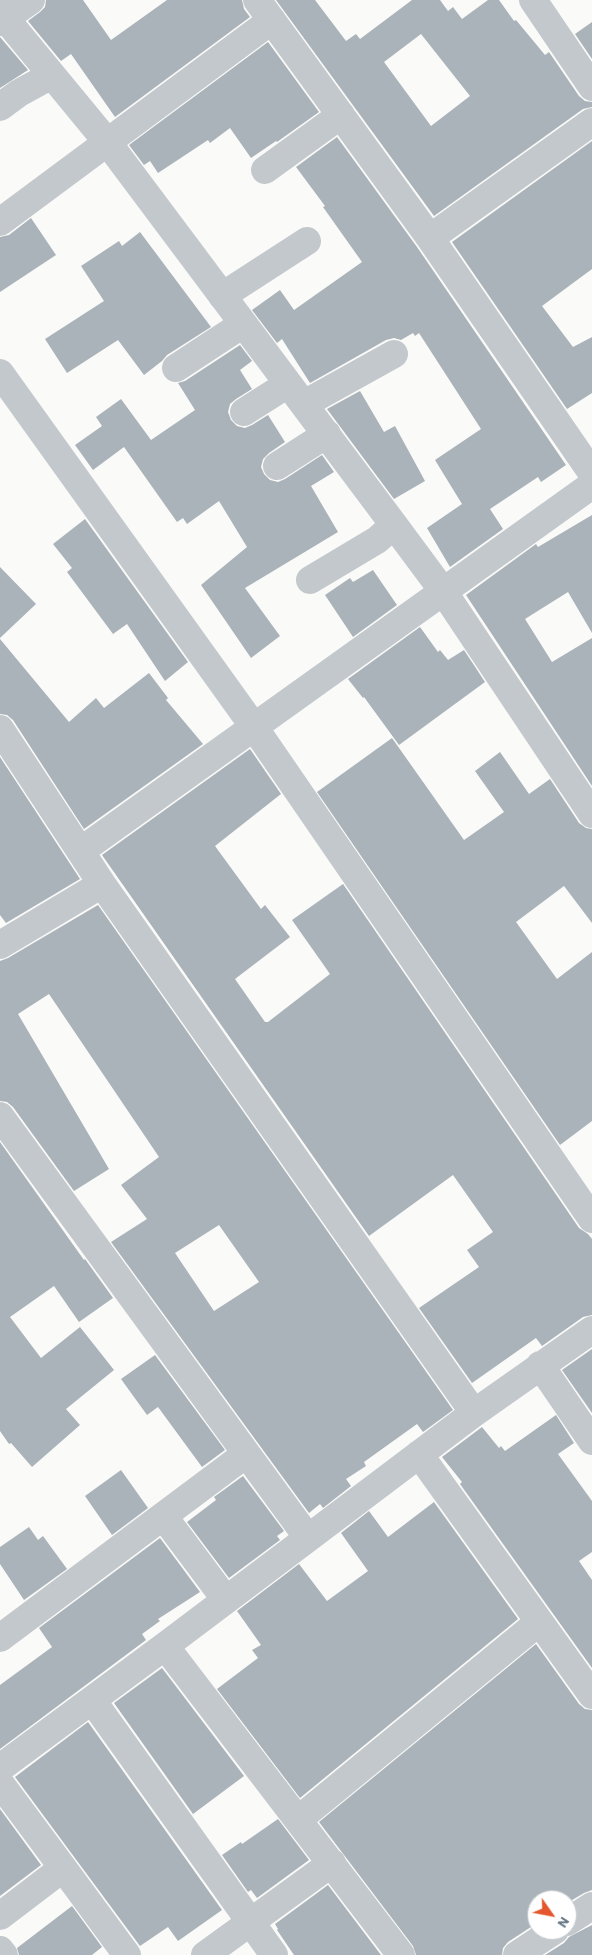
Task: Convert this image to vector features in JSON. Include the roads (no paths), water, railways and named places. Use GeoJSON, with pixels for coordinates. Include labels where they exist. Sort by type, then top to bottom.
{"type":"FeatureCollection","features":[{"type":"Feature","properties":{"kind":"street"},"geometry":{"type":"LineString","coordinates":[[533,0],[592,87]]}},
{"type":"Feature","properties":{"kind":"street"},"geometry":{"type":"LineString","coordinates":[[11,10],[52,75],[108,143],[327,434],[443,592],[592,814]]}},
{"type":"Feature","properties":{"kind":"street"},"geometry":{"type":"LineString","coordinates":[[0,222],[108,143],[265,10],[430,238],[592,473]]}},
{"type":"Feature","properties":{"kind":"street"},"geometry":{"type":"LineString","coordinates":[[0,107],[52,75]]}},
{"type":"Feature","properties":{"kind":"street"},"geometry":{"type":"LineString","coordinates":[[265,170],[341,115]]}},
{"type":"Feature","properties":{"kind":"street"},"geometry":{"type":"LineString","coordinates":[[430,238],[592,122]]}},
{"type":"Feature","properties":{"kind":"street"},"geometry":{"type":"LineString","coordinates":[[222,296],[307,241]]}},
{"type":"Feature","properties":{"kind":"street"},"geometry":{"type":"LineString","coordinates":[[176,368],[243,324]]}},
{"type":"Feature","properties":{"kind":"street"},"geometry":{"type":"LineString","coordinates":[[244,412],[296,394],[394,354]]}},
{"type":"Feature","properties":{"kind":"street"},"geometry":{"type":"LineString","coordinates":[[0,373],[254,727],[592,1218]]}},
{"type":"Feature","properties":{"kind":"street"},"geometry":{"type":"LineString","coordinates":[[277,466],[327,434]]}},
{"type":"Feature","properties":{"kind":"street"},"geometry":{"type":"LineString","coordinates":[[82,850],[592,485]]}},
{"type":"Feature","properties":{"kind":"street"},"geometry":{"type":"LineString","coordinates":[[310,580],[377,540],[394,525]]}},
{"type":"Feature","properties":{"kind":"street"},"geometry":{"type":"LineString","coordinates":[[0,729],[82,850],[102,884],[474,1413]]}},
{"type":"Feature","properties":{"kind":"street"},"geometry":{"type":"LineString","coordinates":[[0,945],[102,884]]}},
{"type":"Feature","properties":{"kind":"street"},"geometry":{"type":"LineString","coordinates":[[0,1116],[308,1538]]}},
{"type":"Feature","properties":{"kind":"street"},"geometry":{"type":"LineString","coordinates":[[0,1768],[474,1413],[592,1330]]}},
{"type":"Feature","properties":{"kind":"street"},"geometry":{"type":"LineString","coordinates":[[540,1365],[592,1440]]}},
{"type":"Feature","properties":{"kind":"street"},"geometry":{"type":"LineString","coordinates":[[0,1638],[246,1454]]}},
{"type":"Feature","properties":{"kind":"street"},"geometry":{"type":"LineString","coordinates":[[419,1454],[592,1695]]}},
{"type":"Feature","properties":{"kind":"street"},"geometry":{"type":"LineString","coordinates":[[164,1517],[226,1600]]}},
{"type":"Feature","properties":{"kind":"street"},"geometry":{"type":"LineString","coordinates":[[299,1819],[538,1622]]}},
{"type":"Feature","properties":{"kind":"street"},"geometry":{"type":"LineString","coordinates":[[165,1646],[332,1862],[401,1955]]}},
{"type":"Feature","properties":{"kind":"street"},"geometry":{"type":"LineString","coordinates":[[92,1700],[274,1955]]}},
{"type":"Feature","properties":{"kind":"street"},"geometry":{"type":"LineString","coordinates":[[0,1783],[127,1955]]}},
{"type":"Feature","properties":{"kind":"street"},"geometry":{"type":"LineString","coordinates":[[205,1955],[332,1862]]}},
{"type":"Feature","properties":{"kind":"street"},"geometry":{"type":"LineString","coordinates":[[0,1916],[63,1868]]}},
{"type":"Feature","properties":{"kind":"street"},"geometry":{"type":"LineString","coordinates":[[577,1916],[592,1906]]}},
{"type":"Feature","properties":{"kind":"street"},"geometry":{"type":"LineString","coordinates":[[517,1955],[540,1940]]}},
{"type":"Feature","properties":{"kind":"street"},"geometry":{"type":"LineString","coordinates":[[0,1950],[4,1955]]}}]}
